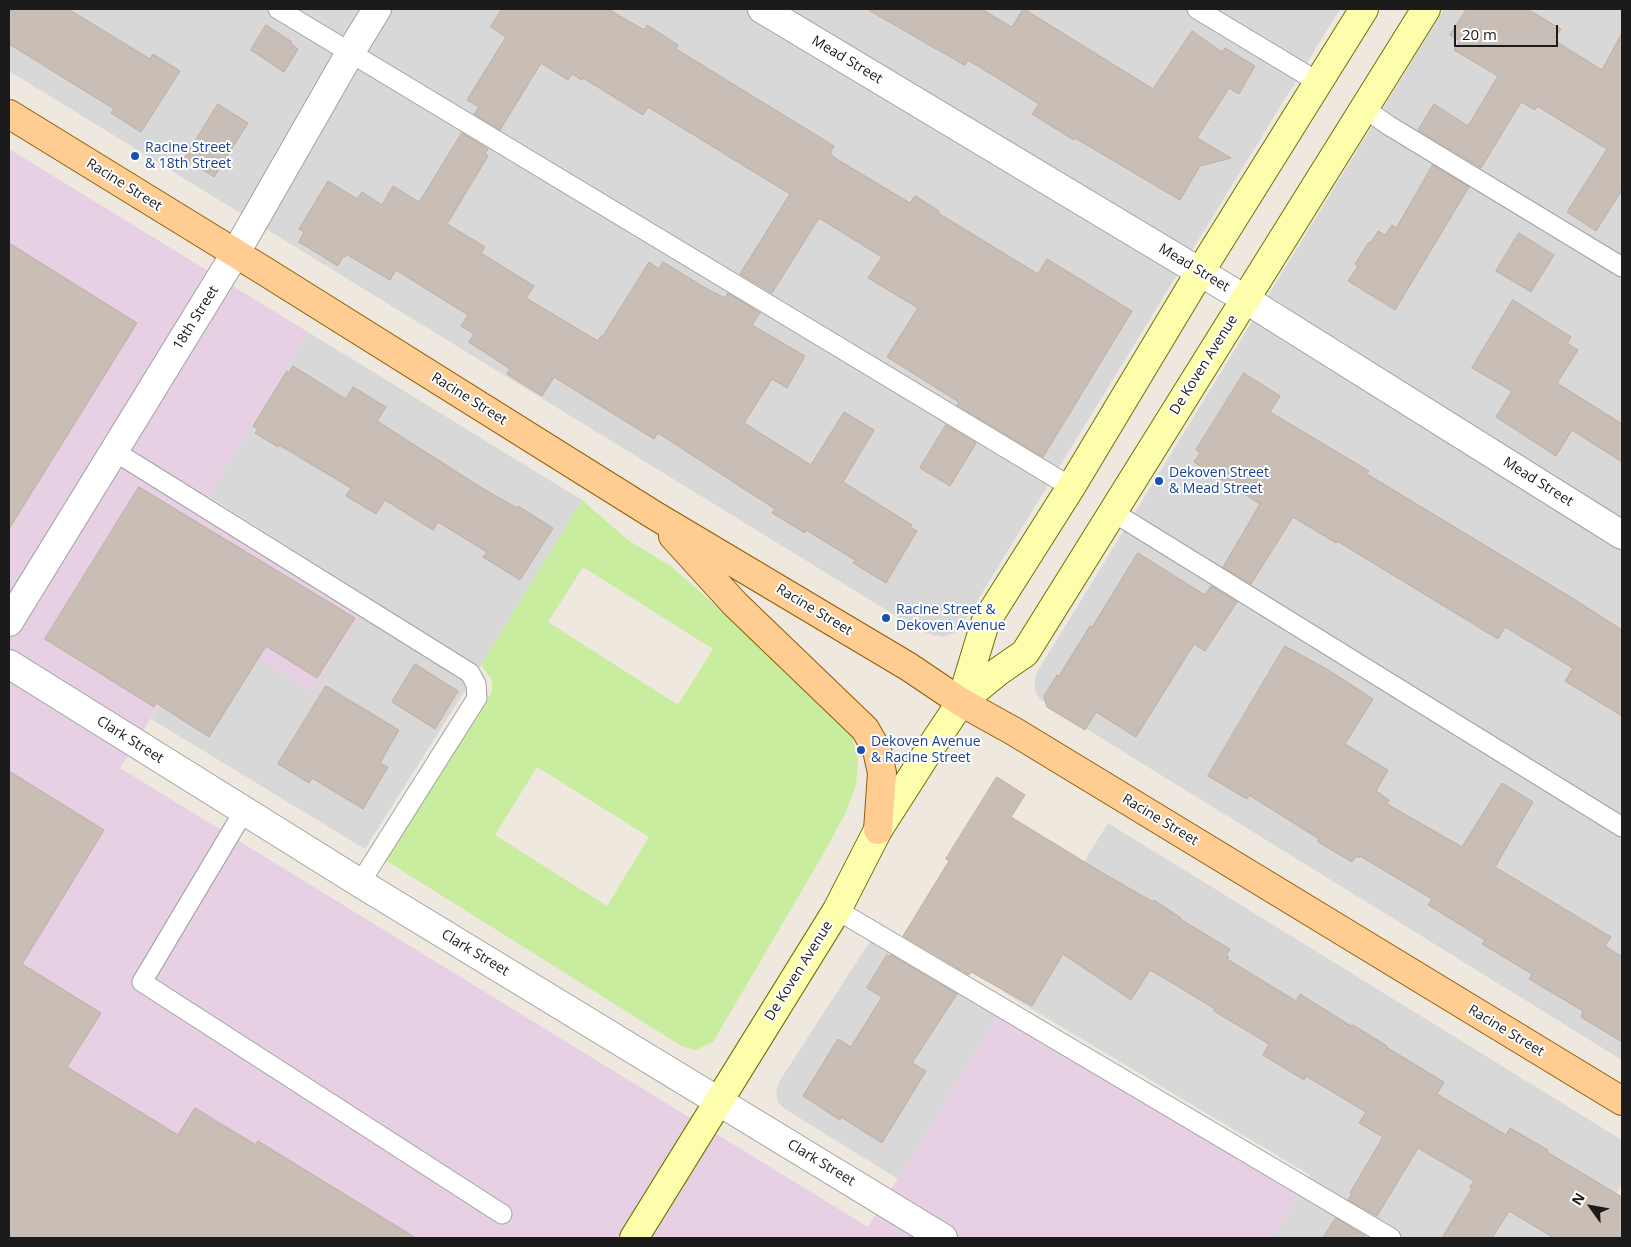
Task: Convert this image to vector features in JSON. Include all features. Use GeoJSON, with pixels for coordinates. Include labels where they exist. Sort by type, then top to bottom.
{"type":"FeatureCollection","features":[{"type":"Feature","properties":{"kind":"main road","name":"Racine Street"},"geometry":{"type":"LineString","coordinates":[[9,114],[654,515],[909,667],[961,702],[1015,732],[1622,1101]]}},
{"type":"Feature","properties":{"kind":"main road"},"geometry":{"type":"LineString","coordinates":[[654,515],[735,604],[866,729],[877,750],[882,773],[878,830]]}},
{"type":"Feature","properties":{"kind":"street","name":"18th Street"},"geometry":{"type":"LineString","coordinates":[[9,622],[236,254],[377,9]]}},
{"type":"Feature","properties":{"kind":"street","name":"Mead Street"},"geometry":{"type":"LineString","coordinates":[[762,9],[1245,299],[1622,534]]}},
{"type":"Feature","properties":{"kind":"street","name":"De Koven Avenue"},"geometry":{"type":"LineString","coordinates":[[634,1238],[837,910],[878,830],[961,702],[985,624],[1200,272],[1364,9]]}},
{"type":"Feature","properties":{"kind":"street","name":"De Koven Avenue"},"geometry":{"type":"LineString","coordinates":[[961,702],[999,671],[1026,653],[1426,9]]}},
{"type":"Feature","properties":{"kind":"street","name":"Clark Street"},"geometry":{"type":"LineString","coordinates":[[9,664],[360,883],[943,1238]]}},
{"type":"Feature","properties":{"kind":"lane"},"geometry":{"type":"LineString","coordinates":[[278,9],[1071,486]]}},
{"type":"Feature","properties":{"kind":"lane"},"geometry":{"type":"LineString","coordinates":[[1197,9],[1318,82]]}},
{"type":"Feature","properties":{"kind":"lane"},"geometry":{"type":"LineString","coordinates":[[1364,108],[1388,125],[1622,267]]}},
{"type":"Feature","properties":{"kind":"lane"},"geometry":{"type":"LineString","coordinates":[[114,452],[470,673],[476,684],[477,698],[360,883]]}},
{"type":"Feature","properties":{"kind":"lane"},"geometry":{"type":"LineString","coordinates":[[1113,512],[1622,827]]}},
{"type":"Feature","properties":{"kind":"lane"},"geometry":{"type":"LineString","coordinates":[[244,811],[142,982],[502,1214]]}},
{"type":"Feature","properties":{"kind":"lane"},"geometry":{"type":"LineString","coordinates":[[837,910],[1391,1238]]}},
{"type":"Feature","properties":{"kind":"shaded area"},"geometry":{"type":"Polygon","coordinates":[[[9,9],[1340,9],[966,619],[954,633],[944,637],[919,630],[9,71],[9,9]]]}},
{"type":"Feature","properties":{"kind":"shaded area"},"geometry":{"type":"Polygon","coordinates":[[[1444,9],[1622,9],[1622,1060],[1051,707],[1040,699],[1035,691],[1037,672],[1444,9]]]}},
{"type":"Feature","properties":{"kind":"shaded area"},"geometry":{"type":"Polygon","coordinates":[[[9,149],[308,332],[198,513],[362,614],[312,692],[207,628],[120,768],[868,1227],[998,1015],[1298,1195],[1272,1238],[9,1238],[9,149]]]}},
{"type":"Feature","properties":{"kind":"shaded area"},"geometry":{"type":"Polygon","coordinates":[[[308,332],[582,500],[365,849],[151,719],[208,628],[362,614],[371,599],[208,496],[308,332]]]}},
{"type":"Feature","properties":{"kind":"shaded area"},"geometry":{"type":"Polygon","coordinates":[[[1108,823],[1622,1140],[1622,1184],[1590,1238],[1272,1238],[1310,1175],[1003,992],[1108,823]]]}},
{"type":"Feature","properties":{"kind":"shaded area"},"geometry":{"type":"Polygon","coordinates":[[[872,938],[998,1015],[898,1179],[785,1109],[778,1102],[776,1091],[779,1082],[872,938]]]}},
{"type":"Feature","properties":{"kind":"green space"},"geometry":{"type":"Polygon","coordinates":[[[582,500],[628,540],[672,567],[826,703],[852,737],[858,759],[856,785],[845,814],[713,1042],[696,1050],[683,1047],[385,860],[492,692],[492,680],[481,665],[582,500]],[[583,567],[548,622],[678,705],[713,649],[583,567]],[[537,767],[495,835],[607,906],[649,837],[537,767]]]}},
{"type":"Feature","properties":{"kind":"building"},"geometry":{"type":"Polygon","coordinates":[[[9,9],[68,9],[150,59],[153,54],[180,71],[141,132],[111,113],[114,109],[9,44],[9,9]]]}},
{"type":"Feature","properties":{"kind":"building"},"geometry":{"type":"Polygon","coordinates":[[[502,9],[608,9],[644,30],[647,25],[678,45],[676,49],[834,146],[830,153],[835,158],[910,203],[915,196],[939,211],[938,213],[1038,274],[1047,259],[1132,311],[1043,457],[957,405],[959,402],[887,357],[918,308],[868,278],[882,257],[819,218],[772,293],[740,274],[790,194],[648,107],[643,115],[583,78],[582,80],[572,74],[568,80],[541,63],[500,130],[474,114],[479,107],[467,100],[506,37],[491,27],[502,9]]]}},
{"type":"Feature","properties":{"kind":"building"},"geometry":{"type":"Polygon","coordinates":[[[867,9],[981,9],[1012,27],[1024,9],[1153,89],[1192,31],[1222,52],[1225,48],[1255,66],[1239,94],[1229,88],[1197,138],[1231,158],[1200,166],[1180,200],[1032,114],[1039,104],[968,60],[965,65],[867,9]]]}},
{"type":"Feature","properties":{"kind":"building"},"geometry":{"type":"Polygon","coordinates":[[[1467,9],[1527,9],[1561,29],[1554,40],[1602,70],[1622,33],[1622,190],[1596,231],[1567,212],[1607,149],[1537,106],[1535,110],[1521,102],[1481,168],[1418,130],[1434,104],[1468,126],[1498,76],[1454,50],[1460,41],[1450,35],[1467,9]]]}},
{"type":"Feature","properties":{"kind":"building"},"geometry":{"type":"Polygon","coordinates":[[[266,25],[292,42],[291,44],[298,49],[284,72],[251,50],[266,25]]]}},
{"type":"Feature","properties":{"kind":"building"},"geometry":{"type":"Polygon","coordinates":[[[218,104],[248,123],[214,177],[185,158],[218,104]]]}},
{"type":"Feature","properties":{"kind":"building"},"geometry":{"type":"Polygon","coordinates":[[[462,133],[488,149],[485,154],[488,156],[447,224],[485,247],[481,253],[534,286],[526,298],[598,341],[649,262],[659,269],[663,262],[707,289],[725,298],[728,293],[760,313],[752,325],[805,356],[787,388],[772,379],[744,423],[811,465],[844,412],[874,430],[843,482],[912,525],[910,527],[917,531],[886,583],[853,563],[855,560],[806,530],[805,533],[772,513],[775,509],[658,433],[654,439],[554,377],[542,396],[507,374],[510,369],[469,342],[474,334],[461,326],[468,315],[396,270],[390,280],[346,254],[338,266],[299,242],[304,232],[299,229],[328,181],[357,199],[362,192],[382,205],[393,186],[419,202],[462,133]]]}},
{"type":"Feature","properties":{"kind":"building"},"geometry":{"type":"Polygon","coordinates":[[[1433,165],[1469,187],[1395,310],[1348,281],[1358,266],[1355,264],[1378,231],[1385,235],[1392,225],[1396,228],[1433,165]]]}},
{"type":"Feature","properties":{"kind":"building"},"geometry":{"type":"Polygon","coordinates":[[[1519,233],[1554,255],[1531,292],[1496,271],[1519,233]]]}},
{"type":"Feature","properties":{"kind":"building"},"geometry":{"type":"Polygon","coordinates":[[[9,243],[137,323],[9,529],[9,243]]]}},
{"type":"Feature","properties":{"kind":"building"},"geometry":{"type":"Polygon","coordinates":[[[1513,300],[1571,337],[1567,343],[1578,350],[1557,383],[1622,424],[1622,462],[1572,430],[1556,456],[1496,417],[1512,391],[1472,368],[1513,300]]]}},
{"type":"Feature","properties":{"kind":"building"},"geometry":{"type":"Polygon","coordinates":[[[293,366],[346,399],[353,387],[386,407],[377,421],[482,488],[517,508],[518,506],[553,528],[520,580],[483,557],[487,552],[438,522],[433,530],[385,500],[376,514],[346,496],[351,488],[279,445],[278,447],[255,433],[258,429],[253,426],[287,371],[289,373],[293,366]]]}},
{"type":"Feature","properties":{"kind":"building"},"geometry":{"type":"Polygon","coordinates":[[[1244,373],[1280,396],[1270,412],[1369,471],[1367,474],[1622,630],[1622,716],[1565,681],[1573,668],[1505,627],[1498,639],[1337,541],[1336,543],[1293,517],[1251,584],[1223,567],[1260,504],[1194,462],[1200,453],[1196,450],[1244,373]]]}},
{"type":"Feature","properties":{"kind":"building"},"geometry":{"type":"Polygon","coordinates":[[[946,425],[976,443],[950,486],[920,468],[946,425]]]}},
{"type":"Feature","properties":{"kind":"building"},"geometry":{"type":"Polygon","coordinates":[[[139,487],[355,618],[317,678],[266,646],[209,737],[156,703],[154,707],[45,639],[139,487]]]}},
{"type":"Feature","properties":{"kind":"building"},"geometry":{"type":"Polygon","coordinates":[[[1138,553],[1205,595],[1211,586],[1237,602],[1205,651],[1194,644],[1136,737],[1096,712],[1085,730],[1047,707],[1044,696],[1057,675],[1059,676],[1090,626],[1092,627],[1138,553]]]}},
{"type":"Feature","properties":{"kind":"building"},"geometry":{"type":"Polygon","coordinates":[[[1285,646],[1330,671],[1373,699],[1345,744],[1388,770],[1376,791],[1389,800],[1387,804],[1462,847],[1502,783],[1533,802],[1495,867],[1611,937],[1605,946],[1622,957],[1622,1042],[1581,1017],[1583,1011],[1529,979],[1532,974],[1482,944],[1485,940],[1428,905],[1432,899],[1360,856],[1359,858],[1356,856],[1352,862],[1318,842],[1319,839],[1249,795],[1247,799],[1208,776],[1285,646]]]}},
{"type":"Feature","properties":{"kind":"building"},"geometry":{"type":"Polygon","coordinates":[[[415,664],[458,691],[435,729],[392,702],[415,664]]]}},
{"type":"Feature","properties":{"kind":"building"},"geometry":{"type":"Polygon","coordinates":[[[326,686],[399,730],[380,763],[388,767],[363,809],[312,778],[309,783],[278,764],[326,686]]]}},
{"type":"Feature","properties":{"kind":"building"},"geometry":{"type":"Polygon","coordinates":[[[9,771],[104,830],[22,964],[101,1013],[67,1067],[178,1135],[195,1108],[256,1145],[258,1141],[416,1238],[9,1238],[9,771]]]}},
{"type":"Feature","properties":{"kind":"building"},"geometry":{"type":"Polygon","coordinates":[[[997,777],[1025,795],[1011,817],[1101,872],[1153,902],[1154,900],[1180,919],[1230,949],[1226,956],[1229,957],[1227,959],[1296,1001],[1300,994],[1444,1082],[1437,1094],[1506,1135],[1510,1128],[1622,1197],[1622,1238],[1554,1238],[1509,1211],[1492,1238],[1442,1238],[1472,1188],[1470,1187],[1474,1181],[1418,1148],[1377,1216],[1348,1200],[1352,1194],[1350,1193],[1383,1137],[1359,1123],[1366,1112],[1306,1076],[1304,1080],[1263,1055],[1269,1044],[1174,984],[1150,970],[1131,1000],[1063,954],[1032,1006],[971,972],[969,975],[903,936],[949,861],[946,859],[997,777]]]}},
{"type":"Feature","properties":{"kind":"building"},"geometry":{"type":"Polygon","coordinates":[[[887,955],[890,957],[891,955],[957,994],[912,1063],[926,1071],[882,1143],[841,1117],[840,1120],[803,1096],[838,1039],[851,1047],[882,997],[867,988],[887,955]]]}},
{"type":"Feature","properties":{"kind":"building"},"geometry":{"type":"Polygon","coordinates":[[[1336,1218],[1365,1236],[1363,1238],[1323,1238],[1336,1218]]]}},
{"type":"Feature","properties":{"kind":"place","name":"Racine Street & 18th Street"},"geometry":{"type":"Point","coordinates":[135,156]}},
{"type":"Feature","properties":{"kind":"place","name":"Dekoven Street & Mead Street"},"geometry":{"type":"Point","coordinates":[1159,481]}},
{"type":"Feature","properties":{"kind":"place","name":"Racine Street & Dekoven Avenue"},"geometry":{"type":"Point","coordinates":[886,618]}},
{"type":"Feature","properties":{"kind":"place","name":"Dekoven Avenue & Racine Street"},"geometry":{"type":"Point","coordinates":[861,750]}}]}
